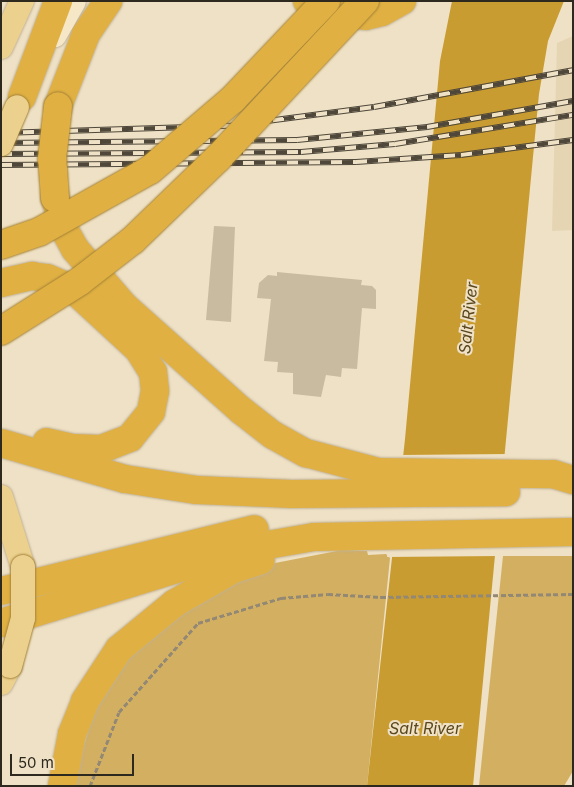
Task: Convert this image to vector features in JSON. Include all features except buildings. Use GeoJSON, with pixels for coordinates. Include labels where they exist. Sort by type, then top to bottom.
{"type":"FeatureCollection","features":[{"type":"Feature","properties":{"kind":"highway"},"geometry":{"type":"LineString","coordinates":[[20,102],[58,1]]}},
{"type":"Feature","properties":{"kind":"highway"},"geometry":{"type":"LineString","coordinates":[[307,1],[329,12],[366,16],[382,12],[402,1]]}},
{"type":"Feature","properties":{"kind":"highway"},"geometry":{"type":"LineString","coordinates":[[1,245],[39,232],[150,170],[233,99],[326,1]]}},
{"type":"Feature","properties":{"kind":"highway"},"geometry":{"type":"LineString","coordinates":[[1,331],[80,281],[133,240],[218,158],[365,1]]}},
{"type":"Feature","properties":{"kind":"highway"},"geometry":{"type":"LineString","coordinates":[[106,6],[86,34],[58,106],[52,159],[55,198],[64,229],[106,288],[242,411],[273,435],[306,453],[341,465],[385,511]]}},
{"type":"Feature","properties":{"kind":"highway"},"geometry":{"type":"LineString","coordinates":[[1,283],[32,276],[47,278],[73,290],[139,350],[153,372],[155,390],[146,422],[130,438],[111,447],[72,448],[1,433]]}},
{"type":"Feature","properties":{"kind":"highway"},"geometry":{"type":"LineString","coordinates":[[1,442],[125,479],[182,488],[292,494],[385,511],[515,504],[573,491]]}},
{"type":"Feature","properties":{"kind":"highway"},"geometry":{"type":"LineString","coordinates":[[515,504],[554,474],[573,480]]}},
{"type":"Feature","properties":{"kind":"highway"},"geometry":{"type":"LineString","coordinates":[[515,504],[573,532]]}},
{"type":"Feature","properties":{"kind":"highway"},"geometry":{"type":"LineString","coordinates":[[1,591],[233,533],[385,511],[515,504],[573,525]]}},
{"type":"Feature","properties":{"kind":"highway"},"geometry":{"type":"LineString","coordinates":[[1,623],[238,550],[314,537],[385,511]]}},
{"type":"Feature","properties":{"kind":"highway"},"geometry":{"type":"LineString","coordinates":[[62,786],[72,734],[94,683],[119,650],[155,616],[234,569],[256,561],[338,545],[385,511]]}},
{"type":"Feature","properties":{"kind":"main road"},"geometry":{"type":"LineString","coordinates":[[1,47],[22,1]]}},
{"type":"Feature","properties":{"kind":"main road"},"geometry":{"type":"LineString","coordinates":[[1,144],[20,102],[75,1]]}},
{"type":"Feature","properties":{"kind":"main road"},"geometry":{"type":"LineString","coordinates":[[1,497],[23,568],[23,618],[5,674]]}},
{"type":"Feature","properties":{"kind":"path"},"geometry":{"type":"LineString","coordinates":[[90,786],[119,712],[198,623],[281,598],[328,594],[381,597],[573,594]]}},
{"type":"Feature","properties":{"kind":"shaded area"},"geometry":{"type":"Polygon","coordinates":[[[573,36],[573,230],[552,231],[557,43],[573,36]]]}},
{"type":"Feature","properties":{"kind":"shaded area"},"geometry":{"type":"Polygon","coordinates":[[[342,550],[367,551],[368,555],[386,554],[390,558],[367,786],[73,786],[95,706],[149,631],[270,564],[342,550]]]}},
{"type":"Feature","properties":{"kind":"shaded area"},"geometry":{"type":"Polygon","coordinates":[[[503,556],[573,556],[573,771],[564,786],[479,786],[503,556]]]}},
{"type":"Feature","properties":{"kind":"water","name":"Salt River"},"geometry":{"type":"Polygon","coordinates":[[[452,1],[564,1],[548,41],[539,94],[473,786],[367,786],[405,439],[440,61],[452,1]]]}},
{"type":"Feature","properties":{"kind":"pier"},"geometry":{"type":"Polygon","coordinates":[[[508,454],[498,556],[387,557],[401,455],[508,454]]]}},
{"type":"Feature","properties":{"kind":"railway"},"geometry":{"type":"LineString","coordinates":[[1,133],[229,126],[374,107],[573,70]]}},
{"type":"Feature","properties":{"kind":"railway"},"geometry":{"type":"LineString","coordinates":[[1,143],[297,140],[427,127],[573,101]]}},
{"type":"Feature","properties":{"kind":"railway"},"geometry":{"type":"LineString","coordinates":[[1,154],[301,152],[395,144],[573,115]]}},
{"type":"Feature","properties":{"kind":"railway"},"geometry":{"type":"LineString","coordinates":[[1,165],[356,162],[461,155],[573,140]]}}]}
